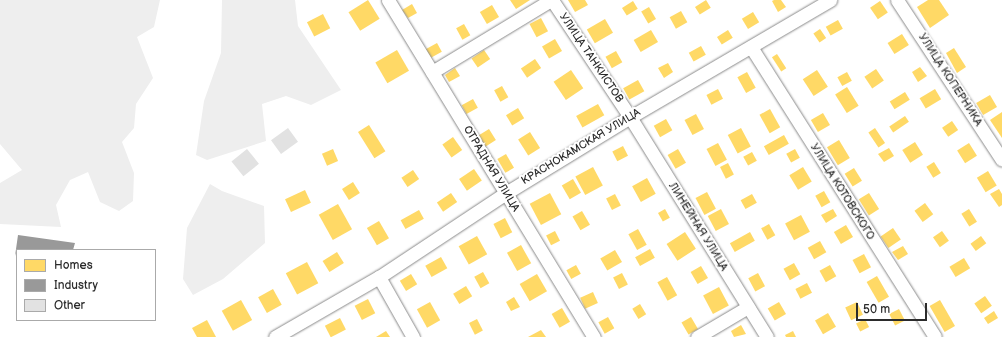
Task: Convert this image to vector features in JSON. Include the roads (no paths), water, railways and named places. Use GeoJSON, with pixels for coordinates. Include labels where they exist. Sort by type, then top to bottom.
{"type":"FeatureCollection","features":[{"type":"Feature","properties":{"kind":"street","name":"ОТРАДНАЯ УЛИЦА"},"geometry":{"type":"LineString","coordinates":[[388,0],[594,337]]}},
{"type":"Feature","properties":{"kind":"street"},"geometry":{"type":"LineString","coordinates":[[432,72],[552,0]]}},
{"type":"Feature","properties":{"kind":"street","name":"УЛИЦА ТАНКИСТОВ"},"geometry":{"type":"LineString","coordinates":[[552,0],[630,117]]}},
{"type":"Feature","properties":{"kind":"street","name":"КРАСНОКАМСКАЯ УЛИЦА"},"geometry":{"type":"LineString","coordinates":[[275,337],[379,278],[506,193],[630,117],[830,0]]}},
{"type":"Feature","properties":{"kind":"street","name":"УЛИЦА КОПЕРНИКА"},"geometry":{"type":"LineString","coordinates":[[897,0],[1002,160]]}},
{"type":"Feature","properties":{"kind":"street","name":"УЛИЦА КОТОВСКОГО"},"geometry":{"type":"LineString","coordinates":[[751,47],[935,337]]}},
{"type":"Feature","properties":{"kind":"street","name":"ЛИНЕЙНАЯ УЛИЦА"},"geometry":{"type":"LineString","coordinates":[[630,117],[767,337]]}},
{"type":"Feature","properties":{"kind":"street"},"geometry":{"type":"LineString","coordinates":[[379,278],[413,337]]}},
{"type":"Feature","properties":{"kind":"street"},"geometry":{"type":"LineString","coordinates":[[698,337],[748,307]]}}]}
